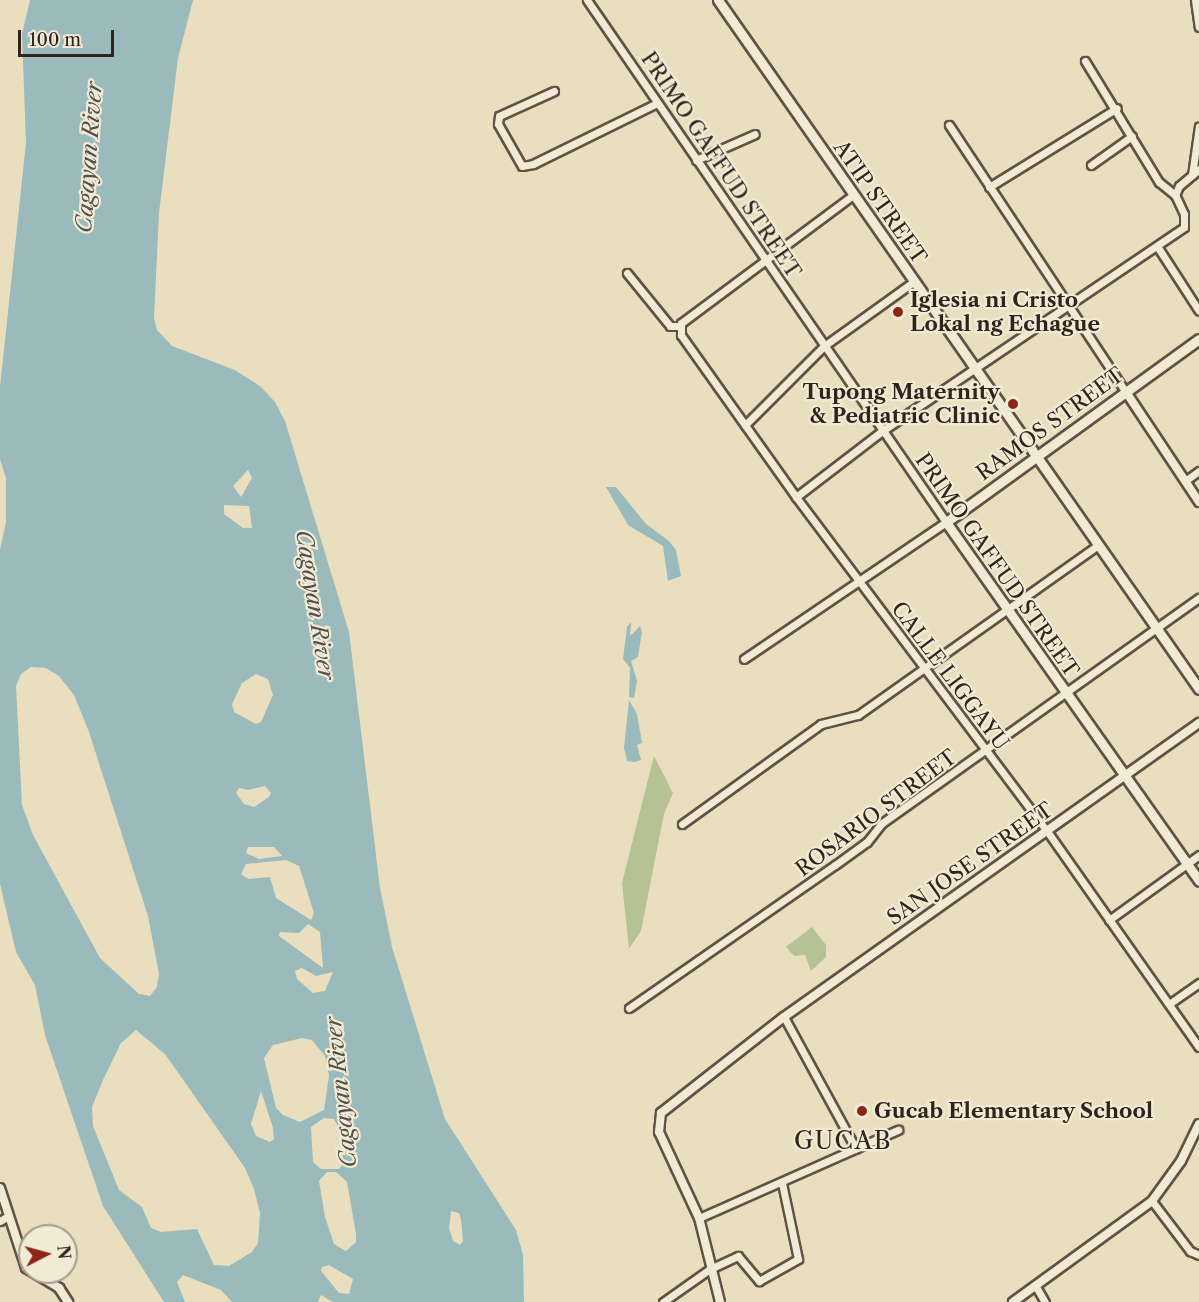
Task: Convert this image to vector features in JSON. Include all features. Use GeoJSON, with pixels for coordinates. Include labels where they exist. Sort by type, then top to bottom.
{"type":"FeatureCollection","features":[{"type":"Feature","properties":{"kind":"main road","name":"ATIP STREET"},"geometry":{"type":"LineString","coordinates":[[718,0],[1199,689]]}},
{"type":"Feature","properties":{"kind":"main road","name":"RAMOS STREET"},"geometry":{"type":"LineString","coordinates":[[946,522],[1035,455],[1199,339]]}},
{"type":"Feature","properties":{"kind":"main road","name":"PRIMO GAFFUD STREET"},"geometry":{"type":"LineString","coordinates":[[946,522],[1005,610],[1199,881]]}},
{"type":"Feature","properties":{"kind":"street","name":"PRIMO GAFFUD STREET"},"geometry":{"type":"LineString","coordinates":[[587,0],[765,262],[946,522]]}},
{"type":"Feature","properties":{"kind":"street"},"geometry":{"type":"LineString","coordinates":[[1195,0],[1199,27]]}},
{"type":"Feature","properties":{"kind":"street"},"geometry":{"type":"LineString","coordinates":[[796,496],[882,431],[1184,226],[1184,214],[1175,195],[1164,189],[1117,108],[1084,61]]}},
{"type":"Feature","properties":{"kind":"street"},"geometry":{"type":"LineString","coordinates":[[554,91],[499,117],[498,124],[522,166],[533,164],[657,103]]}},
{"type":"Feature","properties":{"kind":"street"},"geometry":{"type":"LineString","coordinates":[[989,187],[1117,108]]}},
{"type":"Feature","properties":{"kind":"street"},"geometry":{"type":"LineString","coordinates":[[949,125],[1199,502]]}},
{"type":"Feature","properties":{"kind":"street"},"geometry":{"type":"LineString","coordinates":[[1192,175],[1199,126]]}},
{"type":"Feature","properties":{"kind":"street"},"geometry":{"type":"LineString","coordinates":[[696,160],[754,134]]}},
{"type":"Feature","properties":{"kind":"street"},"geometry":{"type":"LineString","coordinates":[[1091,165],[1132,136]]}},
{"type":"Feature","properties":{"kind":"street"},"geometry":{"type":"LineString","coordinates":[[1175,195],[1199,169]]}},
{"type":"Feature","properties":{"kind":"street"},"geometry":{"type":"LineString","coordinates":[[627,273],[670,326],[681,324],[853,195]]}},
{"type":"Feature","properties":{"kind":"street"},"geometry":{"type":"LineString","coordinates":[[1157,246],[1199,311]]}},
{"type":"Feature","properties":{"kind":"street"},"geometry":{"type":"LineString","coordinates":[[745,425],[824,346],[913,282]]}},
{"type":"Feature","properties":{"kind":"street","name":"CALLE LIGGAYU"},"geometry":{"type":"LineString","coordinates":[[681,324],[681,335],[745,425],[860,583],[1047,831],[1199,1047]]}},
{"type":"Feature","properties":{"kind":"street"},"geometry":{"type":"LineString","coordinates":[[1185,481],[1199,471]]}},
{"type":"Feature","properties":{"kind":"street","name":"RAMOS STREET"},"geometry":{"type":"LineString","coordinates":[[744,659],[860,583],[946,522]]}},
{"type":"Feature","properties":{"kind":"street"},"geometry":{"type":"LineString","coordinates":[[682,824],[821,724],[858,715],[1098,545]]}},
{"type":"Feature","properties":{"kind":"street","name":"ROSARIO STREET"},"geometry":{"type":"LineString","coordinates":[[629,1008],[835,866],[867,842],[882,823],[986,752],[1199,598]]}},
{"type":"Feature","properties":{"kind":"street","name":"SAN JOSE STREET"},"geometry":{"type":"LineString","coordinates":[[699,1218],[664,1143],[658,1122],[660,1113],[784,1017],[1199,723]]}},
{"type":"Feature","properties":{"kind":"street"},"geometry":{"type":"LineString","coordinates":[[1109,920],[1199,855]]}},
{"type":"Feature","properties":{"kind":"street"},"geometry":{"type":"LineString","coordinates":[[1169,1004],[1199,983]]}},
{"type":"Feature","properties":{"kind":"street"},"geometry":{"type":"LineString","coordinates":[[784,1017],[856,1149]]}},
{"type":"Feature","properties":{"kind":"street"},"geometry":{"type":"LineString","coordinates":[[1013,1302],[1152,1201],[1181,1161],[1199,1124]]}},
{"type":"Feature","properties":{"kind":"street"},"geometry":{"type":"LineString","coordinates":[[720,1302],[699,1218],[898,1130]]}},
{"type":"Feature","properties":{"kind":"street"},"geometry":{"type":"LineString","coordinates":[[663,1302],[710,1269],[741,1256],[760,1281],[798,1259],[782,1183]]}},
{"type":"Feature","properties":{"kind":"street"},"geometry":{"type":"LineString","coordinates":[[0,1188],[4,1218],[26,1268],[59,1288],[69,1302]]}},
{"type":"Feature","properties":{"kind":"street"},"geometry":{"type":"LineString","coordinates":[[1152,1201],[1190,1251],[1199,1255]]}},
{"type":"Feature","properties":{"kind":"street"},"geometry":{"type":"LineString","coordinates":[[1035,1285],[1045,1302]]}},
{"type":"Feature","properties":{"kind":"green space"},"geometry":{"type":"Polygon","coordinates":[[[654,756],[673,793],[664,814],[641,931],[629,949],[622,883],[654,756]]]}},
{"type":"Feature","properties":{"kind":"green space"},"geometry":{"type":"Polygon","coordinates":[[[812,927],[826,945],[826,957],[811,971],[805,955],[794,956],[786,947],[812,927]]]}},
{"type":"Feature","properties":{"kind":"water","name":"Cagayan River"},"geometry":{"type":"Polygon","coordinates":[[[30,0],[193,0],[178,58],[159,213],[154,319],[157,330],[172,346],[235,370],[260,386],[275,402],[285,421],[349,632],[380,888],[392,947],[445,1119],[516,1230],[523,1255],[524,1302],[333,1302],[321,1295],[318,1302],[232,1302],[221,1290],[183,1275],[177,1282],[185,1302],[164,1302],[103,1206],[45,1035],[35,985],[16,952],[0,884],[0,550],[6,522],[6,478],[0,459],[0,387],[26,143],[22,34],[30,0]],[[248,470],[233,486],[241,497],[252,478],[248,470]],[[224,505],[224,514],[243,528],[252,528],[249,506],[224,505]],[[31,667],[21,674],[16,686],[22,805],[33,835],[100,958],[139,994],[150,996],[157,987],[159,974],[148,916],[89,732],[74,695],[59,676],[46,668],[31,667]],[[256,674],[242,683],[232,704],[234,712],[256,724],[261,722],[273,695],[268,679],[256,674]],[[265,786],[248,790],[239,788],[236,793],[244,804],[254,807],[269,797],[271,793],[265,786]],[[248,847],[246,853],[259,859],[282,856],[274,847],[248,847]],[[286,860],[246,864],[241,874],[248,879],[270,877],[276,898],[311,920],[314,913],[299,866],[286,860]],[[308,924],[299,933],[280,932],[279,936],[323,968],[320,932],[308,924]],[[302,968],[295,971],[297,979],[313,993],[325,991],[333,972],[316,976],[302,968]],[[136,1030],[121,1043],[92,1107],[93,1126],[119,1190],[142,1207],[151,1228],[161,1232],[197,1229],[214,1265],[229,1266],[252,1252],[258,1243],[260,1213],[254,1189],[245,1168],[165,1054],[136,1030]],[[302,1038],[273,1045],[264,1058],[276,1108],[283,1115],[300,1122],[324,1110],[329,1076],[325,1056],[312,1040],[302,1038]],[[261,1091],[251,1124],[256,1136],[270,1142],[274,1139],[273,1128],[261,1091]],[[324,1118],[311,1127],[313,1162],[321,1169],[339,1169],[343,1164],[342,1134],[334,1119],[324,1118]],[[327,1172],[319,1181],[325,1217],[334,1244],[346,1251],[356,1242],[356,1234],[347,1182],[336,1172],[327,1172]],[[451,1211],[449,1228],[453,1241],[460,1245],[463,1241],[461,1219],[459,1213],[451,1211]],[[329,1265],[322,1267],[321,1271],[339,1293],[349,1294],[353,1279],[329,1265]]]}},
{"type":"Feature","properties":{"kind":"water"},"geometry":{"type":"Polygon","coordinates":[[[606,487],[616,487],[646,524],[669,541],[676,550],[681,576],[668,581],[663,546],[628,525],[606,487]]]}},
{"type":"Feature","properties":{"kind":"water"},"geometry":{"type":"Polygon","coordinates":[[[631,622],[630,636],[640,626],[642,632],[638,657],[631,661],[637,681],[634,698],[629,697],[630,668],[623,659],[627,627],[631,622]]]}},
{"type":"Feature","properties":{"kind":"water"},"geometry":{"type":"Polygon","coordinates":[[[629,700],[637,714],[642,743],[637,745],[641,760],[634,762],[627,761],[624,748],[629,700]]]}},
{"type":"Feature","properties":{"kind":"place","name":"Iglesia ni Cristo Lokal ng Echague"},"geometry":{"type":"Point","coordinates":[898,312]}},
{"type":"Feature","properties":{"kind":"place","name":"Tupong Maternity & Pediatric Clinic"},"geometry":{"type":"Point","coordinates":[1013,404]}},
{"type":"Feature","properties":{"kind":"place","name":"Gucab Elementary School"},"geometry":{"type":"Point","coordinates":[862,1111]}},
{"type":"Feature","properties":{"kind":"district","name":"GUCAB"},"geometry":{"type":"Point","coordinates":[843,1141]}}]}
